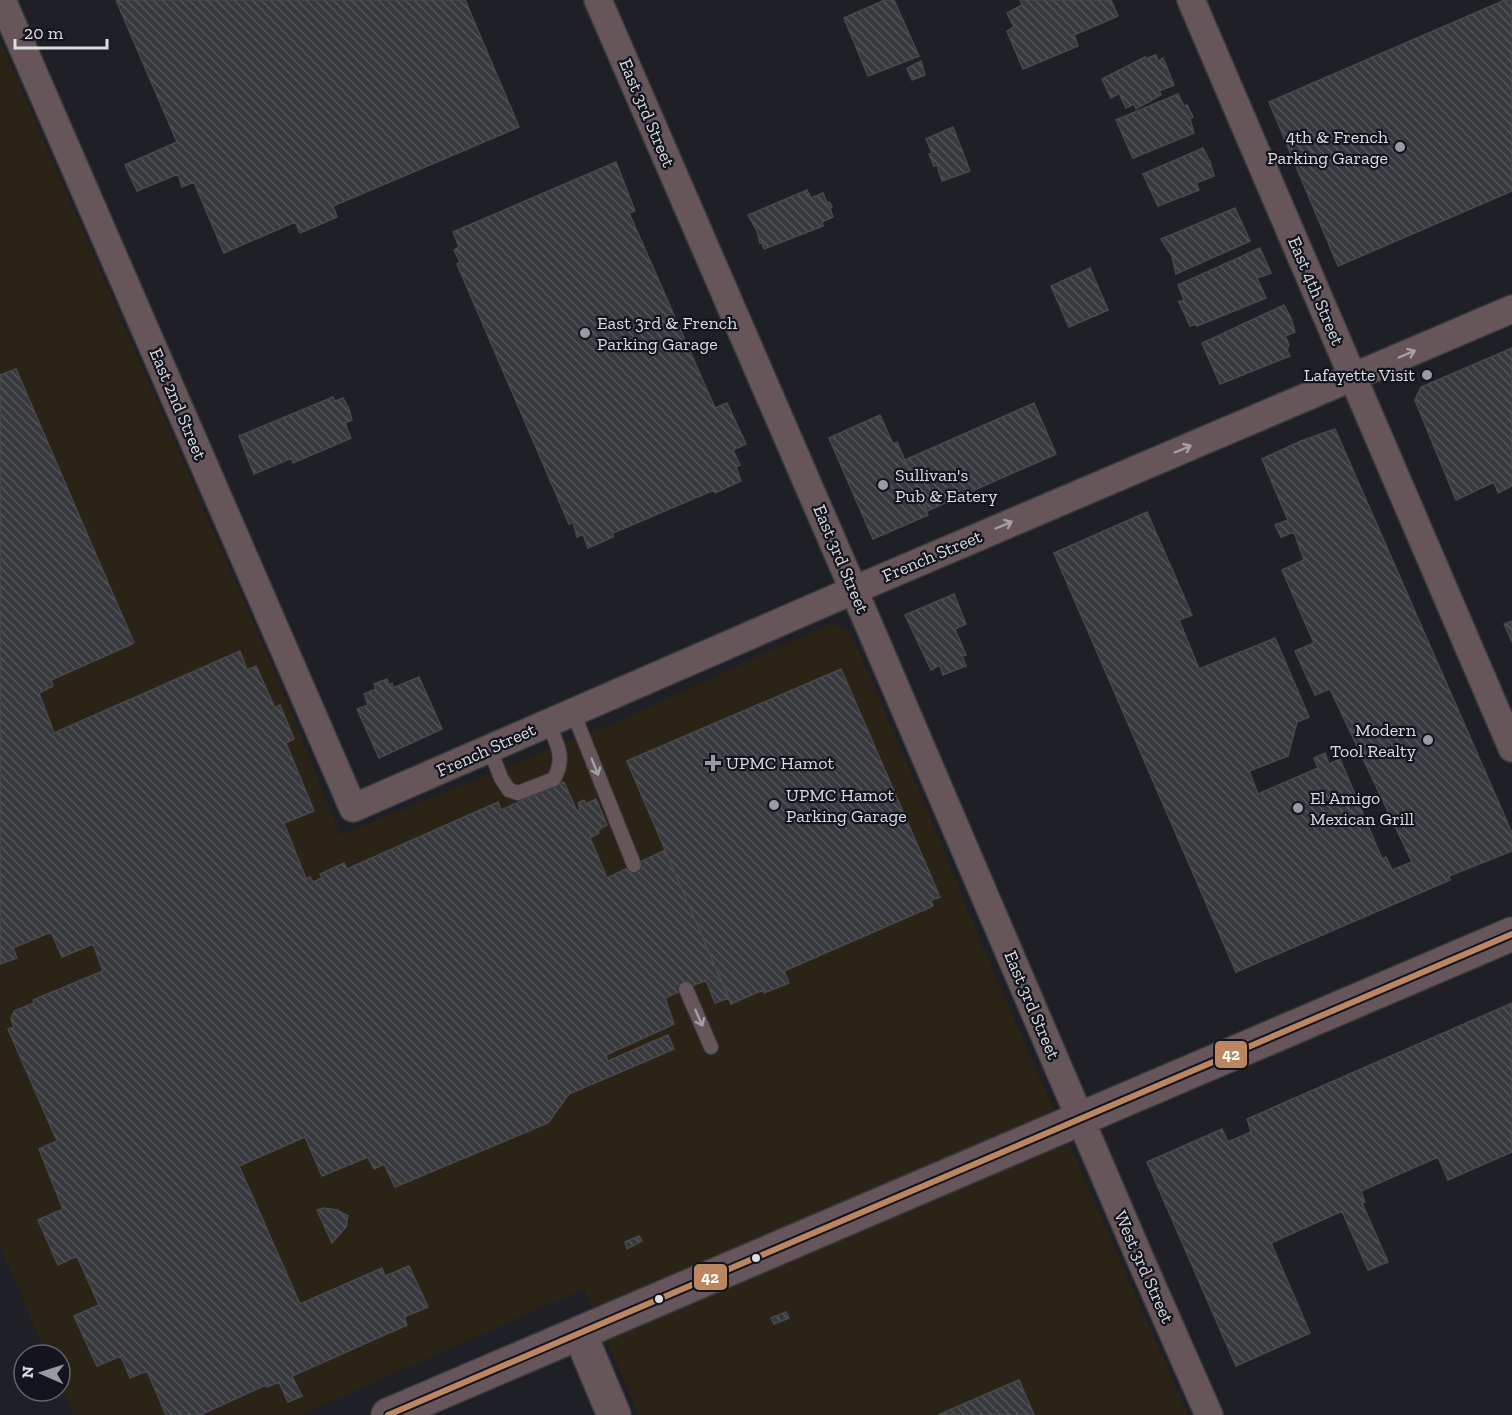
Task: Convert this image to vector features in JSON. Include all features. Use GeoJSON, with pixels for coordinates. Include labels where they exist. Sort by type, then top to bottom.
{"type":"FeatureCollection","features":[{"type":"Feature","properties":{"kind":"main road"},"geometry":{"type":"LineString","coordinates":[[388,1415],[1512,934]]}},
{"type":"Feature","properties":{"kind":"street","name":"East 2nd Street"},"geometry":{"type":"LineString","coordinates":[[2,0],[353,808]]}},
{"type":"Feature","properties":{"kind":"street","name":"East 3rd Street"},"geometry":{"type":"LineString","coordinates":[[598,0],[1080,1119]]}},
{"type":"Feature","properties":{"kind":"street","name":"East 4th Street"},"geometry":{"type":"LineString","coordinates":[[1191,0],[1512,748]]}},
{"type":"Feature","properties":{"kind":"street","name":"French Street"},"geometry":{"type":"LineString","coordinates":[[353,808],[854,590],[1512,309]]}},
{"type":"Feature","properties":{"kind":"street","name":"West 3rd Street"},"geometry":{"type":"LineString","coordinates":[[1080,1119],[1209,1415]]}},
{"type":"Feature","properties":{"kind":"street"},"geometry":{"type":"LineString","coordinates":[[580,1334],[614,1415]]}},
{"type":"Feature","properties":{"kind":"lane"},"geometry":{"type":"LineString","coordinates":[[573,712],[634,865]]}},
{"type":"Feature","properties":{"kind":"lane"},"geometry":{"type":"LineString","coordinates":[[490,749],[509,790],[518,793],[555,779],[561,767],[560,753],[548,723]]}},
{"type":"Feature","properties":{"kind":"lane"},"geometry":{"type":"LineString","coordinates":[[686,989],[711,1047]]}},
{"type":"Feature","properties":{"kind":"shaded area","name":"UPMC Hamot"},"geometry":{"type":"Polygon","coordinates":[[[0,40],[287,700],[340,835],[621,720],[831,623],[847,629],[853,638],[935,828],[984,950],[1188,1415],[639,1415],[584,1289],[301,1415],[73,1415],[68,1403],[72,1403],[72,1343],[42,1343],[0,1246],[0,40]]]}},
{"type":"Feature","properties":{"kind":"building"},"geometry":{"type":"Polygon","coordinates":[[[116,0],[465,0],[519,127],[333,206],[337,217],[300,233],[295,222],[224,253],[194,182],[182,187],[178,174],[137,191],[125,165],[177,142],[116,0]]]}},
{"type":"Feature","properties":{"kind":"building"},"geometry":{"type":"Polygon","coordinates":[[[885,0],[894,0],[919,56],[868,76],[844,18],[885,0]]]}},
{"type":"Feature","properties":{"kind":"building"},"geometry":{"type":"Polygon","coordinates":[[[1020,0],[1111,0],[1118,16],[1074,35],[1078,46],[1023,69],[1007,31],[1014,27],[1007,13],[1022,5],[1020,0]]]}},
{"type":"Feature","properties":{"kind":"building","name":"4th & French Parking Garage"},"geometry":{"type":"Polygon","coordinates":[[[1505,0],[1512,0],[1512,191],[1338,266],[1269,102],[1505,0]]]}},
{"type":"Feature","properties":{"kind":"building"},"geometry":{"type":"Polygon","coordinates":[[[1156,55],[1158,61],[1163,58],[1174,85],[1159,91],[1161,95],[1136,109],[1134,104],[1126,108],[1119,93],[1111,98],[1102,79],[1145,57],[1145,59],[1156,55]]]}},
{"type":"Feature","properties":{"kind":"building"},"geometry":{"type":"Polygon","coordinates":[[[921,61],[925,75],[912,80],[907,68],[921,61]]]}},
{"type":"Feature","properties":{"kind":"building"},"geometry":{"type":"Polygon","coordinates":[[[1178,94],[1193,117],[1190,119],[1194,133],[1133,158],[1116,120],[1178,94]]]}},
{"type":"Feature","properties":{"kind":"building"},"geometry":{"type":"Polygon","coordinates":[[[953,127],[970,171],[942,181],[937,165],[934,166],[929,154],[932,153],[926,139],[953,127]]]}},
{"type":"Feature","properties":{"kind":"building"},"geometry":{"type":"Polygon","coordinates":[[[1203,148],[1214,176],[1196,183],[1199,190],[1158,206],[1143,174],[1203,148]]]}},
{"type":"Feature","properties":{"kind":"building","name":"East 3rd & French Parking Garage"},"geometry":{"type":"Polygon","coordinates":[[[616,162],[635,211],[629,213],[715,408],[727,403],[746,444],[733,450],[740,465],[736,467],[741,481],[715,493],[714,490],[613,533],[613,537],[588,548],[583,534],[577,537],[573,522],[569,524],[457,264],[460,262],[454,250],[459,247],[453,232],[616,162]]]}},
{"type":"Feature","properties":{"kind":"building"},"geometry":{"type":"Polygon","coordinates":[[[807,190],[811,198],[823,193],[827,203],[829,202],[832,207],[830,208],[833,217],[822,222],[823,226],[764,249],[748,215],[807,190]]]}},
{"type":"Feature","properties":{"kind":"building"},"geometry":{"type":"Polygon","coordinates":[[[1235,208],[1250,241],[1176,274],[1172,256],[1161,239],[1235,208]]]}},
{"type":"Feature","properties":{"kind":"building"},"geometry":{"type":"Polygon","coordinates":[[[1260,248],[1271,273],[1257,278],[1266,298],[1197,326],[1196,324],[1190,326],[1179,302],[1184,300],[1178,285],[1260,248]]]}},
{"type":"Feature","properties":{"kind":"building"},"geometry":{"type":"Polygon","coordinates":[[[1090,268],[1108,310],[1069,327],[1051,286],[1090,268]]]}},
{"type":"Feature","properties":{"kind":"building"},"geometry":{"type":"Polygon","coordinates":[[[1284,305],[1295,332],[1285,336],[1289,344],[1287,350],[1290,356],[1220,384],[1202,343],[1284,305]]]}},
{"type":"Feature","properties":{"kind":"building"},"geometry":{"type":"Polygon","coordinates":[[[1512,348],[1512,486],[1498,493],[1494,482],[1456,500],[1415,400],[1421,387],[1512,348]]]}},
{"type":"Feature","properties":{"kind":"building"},"geometry":{"type":"Polygon","coordinates":[[[16,369],[134,643],[51,680],[53,686],[39,693],[54,733],[240,651],[247,670],[256,666],[275,708],[280,705],[294,739],[286,743],[314,811],[284,823],[306,879],[310,877],[313,882],[322,878],[320,874],[344,863],[347,869],[498,802],[501,810],[564,782],[577,811],[580,809],[578,803],[584,800],[586,804],[596,799],[607,825],[590,838],[607,878],[665,850],[729,998],[715,1003],[706,980],[665,998],[674,1024],[606,1055],[608,1061],[668,1035],[674,1049],[569,1094],[548,1123],[395,1187],[384,1164],[374,1169],[368,1157],[322,1176],[305,1137],[239,1166],[300,1304],[382,1268],[385,1276],[409,1266],[428,1307],[404,1317],[407,1325],[292,1376],[302,1396],[288,1402],[279,1382],[267,1387],[266,1385],[200,1415],[166,1415],[147,1371],[130,1378],[121,1356],[97,1366],[74,1316],[99,1305],[77,1256],[58,1265],[38,1220],[63,1209],[39,1149],[57,1141],[8,1029],[14,1027],[11,1019],[14,1011],[34,1003],[33,1000],[103,971],[93,944],[62,957],[51,932],[13,948],[17,958],[0,964],[0,375],[16,369]]]}},
{"type":"Feature","properties":{"kind":"building"},"geometry":{"type":"Polygon","coordinates":[[[333,397],[335,401],[343,398],[349,409],[352,420],[345,423],[351,438],[293,463],[292,458],[254,474],[239,436],[333,397]]]}},
{"type":"Feature","properties":{"kind":"building"},"geometry":{"type":"Polygon","coordinates":[[[1034,403],[1056,454],[927,511],[905,460],[1034,403]]]}},
{"type":"Feature","properties":{"kind":"building","name":"Sullivan's Pub & Eatery"},"geometry":{"type":"Polygon","coordinates":[[[880,415],[893,444],[897,442],[928,515],[873,539],[829,438],[880,415]]]}},
{"type":"Feature","properties":{"kind":"building"},"geometry":{"type":"Polygon","coordinates":[[[1335,429],[1512,833],[1512,851],[1449,876],[1450,880],[1236,972],[1054,553],[1147,512],[1192,615],[1179,620],[1199,669],[1275,638],[1309,717],[1297,722],[1288,756],[1249,771],[1258,794],[1318,768],[1314,758],[1325,753],[1329,764],[1340,759],[1382,859],[1386,857],[1392,870],[1412,862],[1330,689],[1315,695],[1295,651],[1314,643],[1282,570],[1304,560],[1294,532],[1281,537],[1275,525],[1288,520],[1262,459],[1301,441],[1335,429]]]}},
{"type":"Feature","properties":{"kind":"building"},"geometry":{"type":"Polygon","coordinates":[[[954,594],[966,624],[955,629],[966,655],[962,656],[966,666],[943,675],[940,665],[931,670],[905,615],[954,594]]]}},
{"type":"Feature","properties":{"kind":"building"},"geometry":{"type":"Polygon","coordinates":[[[1512,621],[1512,642],[1504,624],[1512,621]]]}},
{"type":"Feature","properties":{"kind":"building","name":"UPMC Hamot Parking Garage"},"geometry":{"type":"Polygon","coordinates":[[[841,669],[940,897],[931,900],[933,906],[784,971],[789,983],[764,993],[763,990],[731,1004],[627,761],[841,669]]]}},
{"type":"Feature","properties":{"kind":"building"},"geometry":{"type":"Polygon","coordinates":[[[419,677],[442,729],[379,758],[357,709],[368,705],[364,694],[376,689],[374,684],[387,679],[389,685],[392,683],[393,688],[419,677]]]}},
{"type":"Feature","properties":{"kind":"building"},"geometry":{"type":"Polygon","coordinates":[[[1512,1003],[1512,1152],[1448,1180],[1438,1157],[1361,1191],[1365,1202],[1362,1203],[1388,1262],[1368,1270],[1342,1211],[1271,1243],[1310,1333],[1236,1366],[1147,1162],[1222,1129],[1228,1142],[1251,1132],[1247,1119],[1512,1003]]]}},
{"type":"Feature","properties":{"kind":"building"},"geometry":{"type":"Polygon","coordinates":[[[324,1208],[337,1210],[348,1216],[346,1227],[332,1243],[317,1210],[324,1208]]]}},
{"type":"Feature","properties":{"kind":"building"},"geometry":{"type":"Polygon","coordinates":[[[639,1236],[642,1241],[627,1249],[625,1242],[639,1236]]]}},
{"type":"Feature","properties":{"kind":"building"},"geometry":{"type":"Polygon","coordinates":[[[786,1312],[789,1318],[774,1324],[771,1318],[786,1312]]]}},
{"type":"Feature","properties":{"kind":"building"},"geometry":{"type":"Polygon","coordinates":[[[1019,1380],[1034,1415],[938,1415],[1019,1380]]]}},
{"type":"Feature","properties":{"kind":"transit line","name":"42"},"geometry":{"type":"LineString","coordinates":[[388,1415],[1512,934]]}},
{"type":"Feature","properties":{"kind":"place","name":"4th & French Parking Garage"},"geometry":{"type":"Point","coordinates":[1400,147]}},
{"type":"Feature","properties":{"kind":"place","name":"East 3rd & French Parking Garage"},"geometry":{"type":"Point","coordinates":[585,333]}},
{"type":"Feature","properties":{"kind":"place","name":"Lafayette Visit"},"geometry":{"type":"Point","coordinates":[1427,375]}},
{"type":"Feature","properties":{"kind":"place","name":"Sullivan's Pub & Eatery"},"geometry":{"type":"Point","coordinates":[883,485]}},
{"type":"Feature","properties":{"kind":"place","name":"Modern Tool Realty"},"geometry":{"type":"Point","coordinates":[1428,740]}},
{"type":"Feature","properties":{"kind":"place","name":"UPMC Hamot"},"geometry":{"type":"Point","coordinates":[713,763]}},
{"type":"Feature","properties":{"kind":"place","name":"UPMC Hamot Parking Garage"},"geometry":{"type":"Point","coordinates":[774,805]}},
{"type":"Feature","properties":{"kind":"place","name":"El Amigo Mexican Grill"},"geometry":{"type":"Point","coordinates":[1298,808]}}]}
